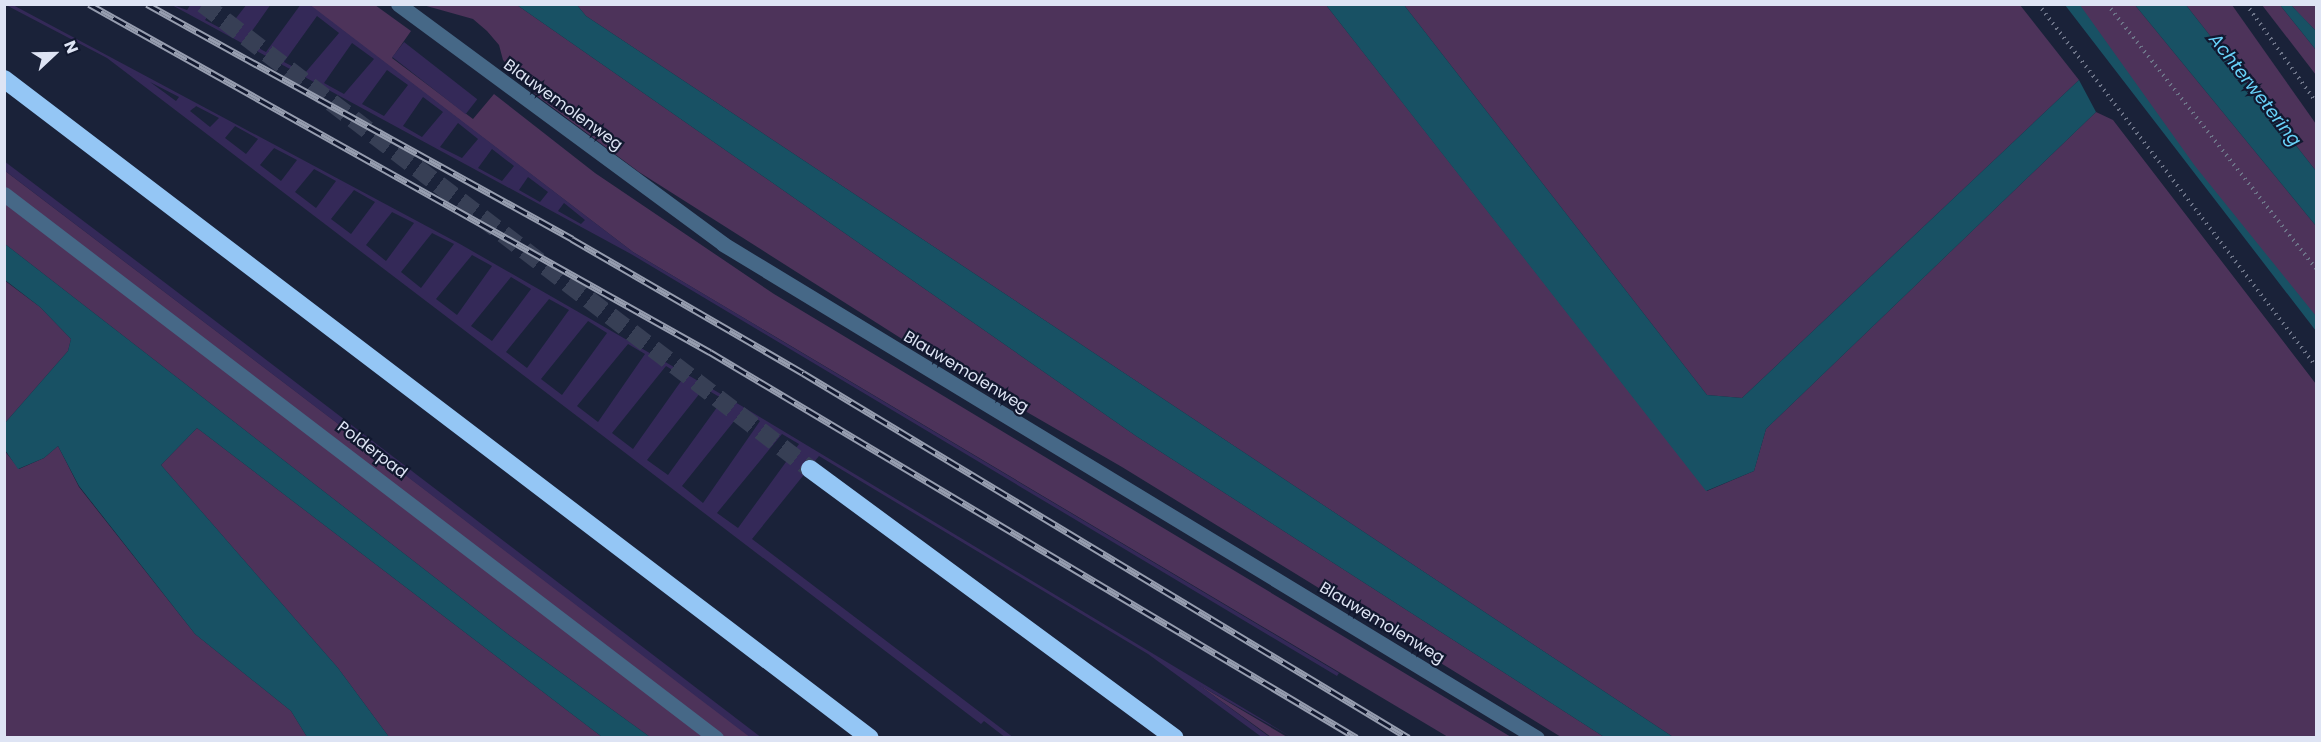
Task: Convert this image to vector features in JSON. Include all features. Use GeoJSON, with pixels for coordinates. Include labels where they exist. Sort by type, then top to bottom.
{"type":"FeatureCollection","features":[{"type":"Feature","properties":{"kind":"highway"},"geometry":{"type":"LineString","coordinates":[[4,79],[870,738]]}},
{"type":"Feature","properties":{"kind":"highway"},"geometry":{"type":"LineString","coordinates":[[810,469],[1175,738]]}},
{"type":"Feature","properties":{"kind":"street","name":"Blauwemolenweg"},"geometry":{"type":"LineString","coordinates":[[398,4],[723,244],[1538,738]]}},
{"type":"Feature","properties":{"kind":"street","name":"Polderpad"},"geometry":{"type":"LineString","coordinates":[[4,194],[716,738]]}},
{"type":"Feature","properties":{"kind":"path"},"geometry":{"type":"LineString","coordinates":[[2038,4],[2316,366]]}},
{"type":"Feature","properties":{"kind":"path"},"geometry":{"type":"LineString","coordinates":[[2108,4],[2316,269]]}},
{"type":"Feature","properties":{"kind":"path"},"geometry":{"type":"LineString","coordinates":[[2246,4],[2316,102]]}},
{"type":"Feature","properties":{"kind":"shaded area"},"geometry":{"type":"Polygon","coordinates":[[[309,5],[375,5],[411,31],[392,58],[473,119],[494,94],[595,173],[774,294],[1511,737],[1448,737],[633,252],[309,5]]]}},
{"type":"Feature","properties":{"kind":"shaded area"},"geometry":{"type":"Polygon","coordinates":[[[423,5],[517,5],[1136,436],[1604,737],[1561,737],[1122,467],[921,351],[639,172],[537,96],[503,60],[499,45],[473,19],[423,5]]]}},
{"type":"Feature","properties":{"kind":"shaded area"},"geometry":{"type":"Polygon","coordinates":[[[577,5],[1326,5],[1707,491],[1754,471],[1766,429],[2096,112],[2113,120],[2316,384],[2316,737],[1673,737],[586,16],[577,5]]]}},
{"type":"Feature","properties":{"kind":"shaded area"},"geometry":{"type":"Polygon","coordinates":[[[1404,5],[2020,5],[2079,80],[1742,398],[1707,395],[1404,5]]]}},
{"type":"Feature","properties":{"kind":"shaded area"},"geometry":{"type":"Polygon","coordinates":[[[2067,5],[2135,5],[2316,226],[2316,330],[2067,5]]]}},
{"type":"Feature","properties":{"kind":"shaded area"},"geometry":{"type":"Polygon","coordinates":[[[2186,5],[2232,5],[2316,124],[2316,171],[2186,5]]]}},
{"type":"Feature","properties":{"kind":"shaded area"},"geometry":{"type":"Polygon","coordinates":[[[2262,5],[2280,5],[2316,50],[2316,75],[2262,5]]]}},
{"type":"Feature","properties":{"kind":"shaded area"},"geometry":{"type":"Polygon","coordinates":[[[2291,5],[2316,5],[2316,31],[2302,17],[2291,5]]]}},
{"type":"Feature","properties":{"kind":"shaded area"},"geometry":{"type":"Polygon","coordinates":[[[4,170],[751,737],[650,737],[509,635],[5,244],[4,170]]]}},
{"type":"Feature","properties":{"kind":"shaded area"},"geometry":{"type":"Polygon","coordinates":[[[4,280],[40,307],[71,339],[68,351],[5,423],[4,280]]]}},
{"type":"Feature","properties":{"kind":"shaded area"},"geometry":{"type":"Polygon","coordinates":[[[197,428],[602,737],[389,737],[338,668],[161,465],[197,428]]]}},
{"type":"Feature","properties":{"kind":"shaded area"},"geometry":{"type":"Polygon","coordinates":[[[58,446],[79,487],[195,634],[291,711],[307,737],[5,737],[4,450],[19,469],[44,458],[58,446]]]}},
{"type":"Feature","properties":{"kind":"shaded area"},"geometry":{"type":"Polygon","coordinates":[[[1196,683],[1287,737],[1271,737],[1196,683]]]}},
{"type":"Feature","properties":{"kind":"water"},"geometry":{"type":"Polygon","coordinates":[[[517,5],[577,5],[586,16],[1673,737],[1604,737],[1136,436],[517,5]]]}},
{"type":"Feature","properties":{"kind":"water"},"geometry":{"type":"Polygon","coordinates":[[[1326,5],[1404,5],[1707,395],[1742,398],[2079,80],[2096,112],[1766,429],[1754,471],[1706,491],[1326,5]]]}},
{"type":"Feature","properties":{"kind":"water"},"geometry":{"type":"Polygon","coordinates":[[[2065,5],[2080,5],[2195,166],[2316,316],[2316,331],[2065,5]]]}},
{"type":"Feature","properties":{"kind":"water"},"geometry":{"type":"Polygon","coordinates":[[[2135,5],[2186,5],[2316,171],[2316,226],[2135,5]]]}},
{"type":"Feature","properties":{"kind":"water"},"geometry":{"type":"Polygon","coordinates":[[[2280,5],[2291,5],[2316,31],[2316,50],[2280,5]]]}},
{"type":"Feature","properties":{"kind":"water"},"geometry":{"type":"Polygon","coordinates":[[[5,244],[509,635],[650,737],[602,737],[197,428],[161,465],[338,668],[389,737],[307,737],[291,711],[195,634],[79,486],[58,446],[44,458],[18,469],[5,450],[5,423],[68,351],[71,339],[40,307],[5,280],[5,244]]]}},
{"type":"Feature","properties":{"kind":"building"},"geometry":{"type":"Polygon","coordinates":[[[170,4],[187,10],[191,4],[216,4],[205,20],[226,31],[247,4],[271,4],[245,41],[266,52],[301,4],[309,4],[633,252],[1339,673],[1337,676],[631,254],[170,4]],[[317,16],[284,62],[305,73],[339,33],[317,16]],[[352,43],[324,83],[344,94],[374,59],[352,43]],[[387,70],[362,104],[384,116],[408,85],[387,70]],[[423,97],[403,126],[422,137],[443,112],[423,97]],[[458,123],[440,147],[462,158],[478,139],[458,123]],[[492,149],[478,168],[502,181],[514,166],[492,149]],[[528,177],[519,190],[540,202],[548,192],[528,177]],[[564,203],[558,211],[581,224],[585,220],[564,203]]]}},
{"type":"Feature","properties":{"kind":"building"},"geometry":{"type":"Polygon","coordinates":[[[6,5],[13,5],[460,244],[740,405],[1293,738],[1199,685],[1271,738],[1263,738],[1148,654],[819,456],[752,539],[1014,738],[1006,738],[984,721],[981,724],[107,58],[6,5]],[[150,82],[176,101],[179,97],[150,82]],[[196,106],[190,111],[210,127],[219,118],[196,106]],[[235,126],[225,138],[246,154],[258,139],[235,126]],[[274,148],[260,165],[281,181],[297,160],[274,148]],[[314,169],[295,192],[316,208],[336,181],[314,169]],[[354,190],[331,219],[351,234],[375,202],[354,190]],[[392,212],[366,245],[386,261],[414,223],[392,212]],[[432,233],[401,272],[421,288],[454,244],[432,233]],[[472,255],[436,299],[457,315],[492,266],[472,255]],[[511,277],[471,326],[492,341],[531,289],[511,277]],[[549,299],[506,352],[527,368],[569,310],[549,299]],[[588,321],[541,379],[562,395],[607,333],[588,321]],[[628,344],[577,406],[598,422],[645,354],[628,344]],[[666,366],[612,433],[633,449],[684,377],[666,366]],[[704,388],[647,460],[668,475],[723,399],[704,388]],[[743,410],[682,486],[703,503],[760,421],[743,410]],[[782,434],[717,513],[738,528],[799,444],[782,434]]]}},
{"type":"Feature","properties":{"kind":"building"},"geometry":{"type":"Polygon","coordinates":[[[404,42],[477,99],[466,114],[392,57],[404,42]]]}},
{"type":"Feature","properties":{"kind":"building"},"geometry":{"type":"Polygon","coordinates":[[[4,161],[762,738],[751,738],[4,170],[4,161]]]}},
{"type":"Feature","properties":{"kind":"tunnel"},"geometry":{"type":"LineString","coordinates":[[203,4],[810,469]]}},
{"type":"Feature","properties":{"kind":"railway"},"geometry":{"type":"LineString","coordinates":[[89,4],[710,352],[1357,738]]}},
{"type":"Feature","properties":{"kind":"railway"},"geometry":{"type":"LineString","coordinates":[[147,4],[572,239],[803,373],[1409,738]]}},
{"type":"Feature","properties":{"kind":"water label","name":"Achterwetering"},"geometry":{"type":"Point","coordinates":[2255,90]}}]}
